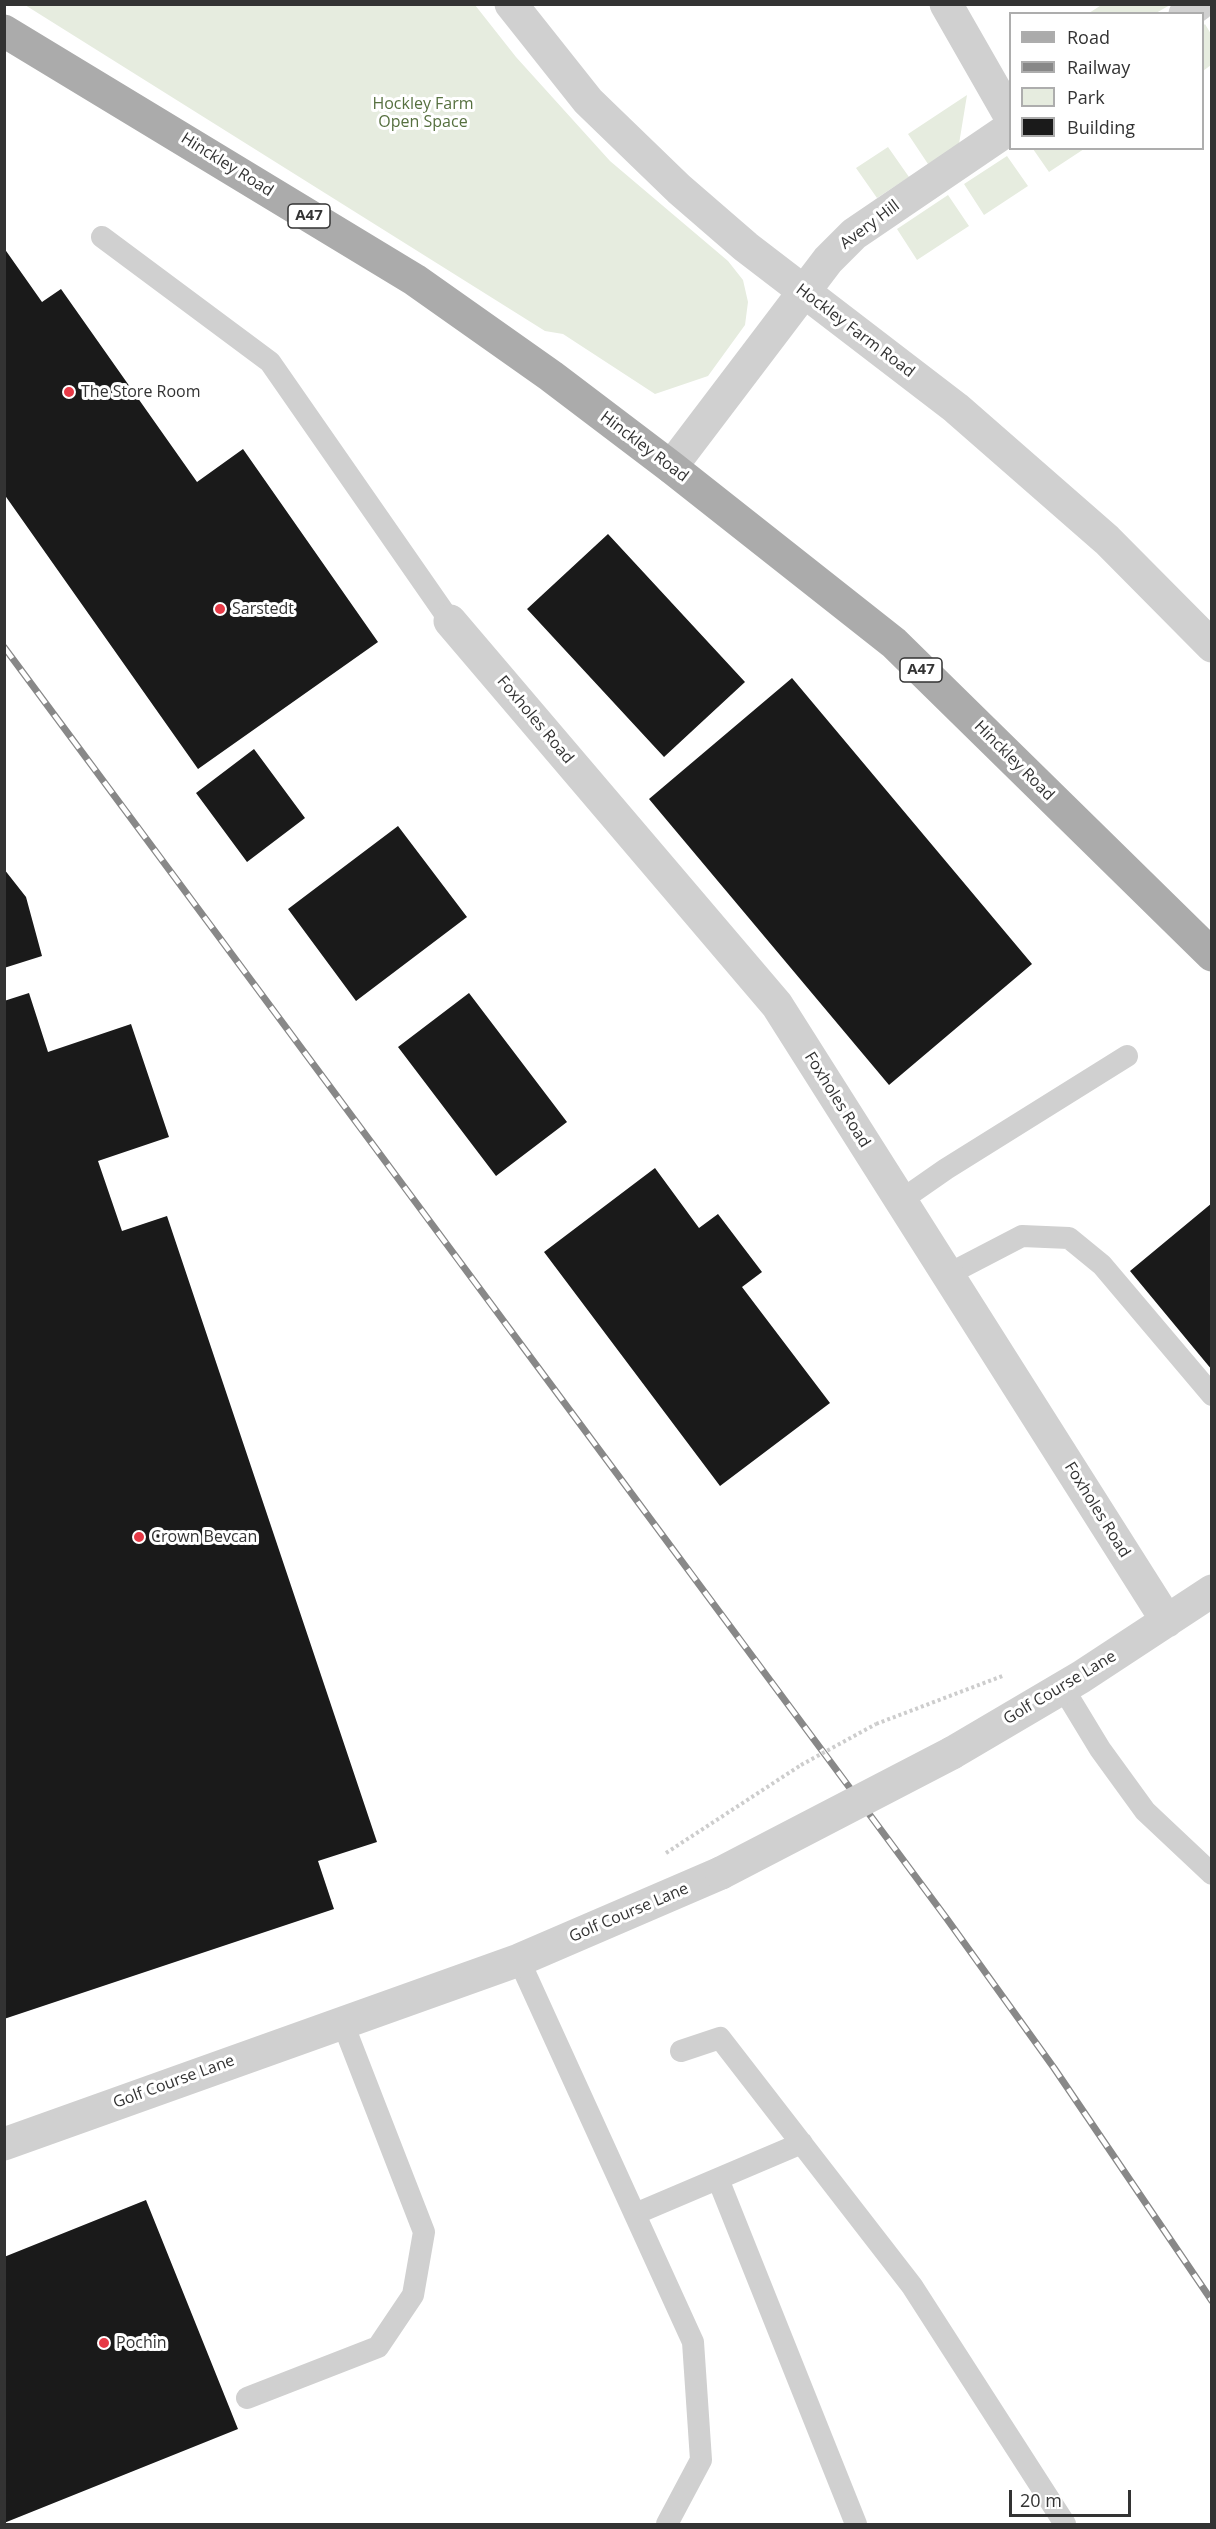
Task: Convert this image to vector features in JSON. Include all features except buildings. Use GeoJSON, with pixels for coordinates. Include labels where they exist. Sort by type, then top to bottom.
{"type":"FeatureCollection","features":[{"type":"Feature","properties":{"kind":"main road","name":"Hinckley Road"},"geometry":{"type":"LineString","coordinates":[[4,31],[416,280],[551,376],[671,467],[894,643],[1212,956]]}},
{"type":"Feature","properties":{"kind":"street","name":"Hockley Farm Road"},"geometry":{"type":"LineString","coordinates":[[511,4],[588,101],[679,189],[746,247],[956,408],[1107,540],[1212,646]]}},
{"type":"Feature","properties":{"kind":"street"},"geometry":{"type":"LineString","coordinates":[[946,4],[1009,113]]}},
{"type":"Feature","properties":{"kind":"street","name":"Avery Hill"},"geometry":{"type":"LineString","coordinates":[[671,467],[828,260],[854,234],[1009,129]]}},
{"type":"Feature","properties":{"kind":"street","name":"Foxholes Road"},"geometry":{"type":"LineString","coordinates":[[450,621],[777,1005],[1167,1621]]}},
{"type":"Feature","properties":{"kind":"street","name":"Golf Course Lane"},"geometry":{"type":"LineString","coordinates":[[4,2144],[342,2021],[519,1960],[721,1873],[952,1753],[1063,1688],[1212,1591]]}},
{"type":"Feature","properties":{"kind":"lane"},"geometry":{"type":"LineString","coordinates":[[102,237],[270,362],[450,621]]}},
{"type":"Feature","properties":{"kind":"lane"},"geometry":{"type":"LineString","coordinates":[[900,1201],[946,1169],[1127,1056]]}},
{"type":"Feature","properties":{"kind":"lane"},"geometry":{"type":"LineString","coordinates":[[947,1275],[1022,1236],[1069,1238],[1102,1265],[1212,1395]]}},
{"type":"Feature","properties":{"kind":"lane"},"geometry":{"type":"LineString","coordinates":[[1063,1688],[1100,1749],[1145,1811],[1212,1874]]}},
{"type":"Feature","properties":{"kind":"lane"},"geometry":{"type":"LineString","coordinates":[[519,1960],[693,2342],[700,2460],[667,2524]]}},
{"type":"Feature","properties":{"kind":"lane"},"geometry":{"type":"LineString","coordinates":[[247,2398],[378,2348],[413,2295],[424,2232],[342,2021]]}},
{"type":"Feature","properties":{"kind":"lane"},"geometry":{"type":"LineString","coordinates":[[681,2051],[720,2038],[912,2286],[1065,2524]]}},
{"type":"Feature","properties":{"kind":"lane"},"geometry":{"type":"LineString","coordinates":[[635,2214],[802,2143]]}},
{"type":"Feature","properties":{"kind":"lane"},"geometry":{"type":"LineString","coordinates":[[718,2179],[856,2524]]}},
{"type":"Feature","properties":{"kind":"path"},"geometry":{"type":"LineString","coordinates":[[662,1856],[801,1765],[876,1724],[1012,1672]]}},
{"type":"Feature","properties":{"kind":"green space"},"geometry":{"type":"Polygon","coordinates":[[[1103,4],[1170,4],[1158,12],[1091,12],[1103,4]]]}},
{"type":"Feature","properties":{"kind":"green space","name":"Hockley Farm Open Space"},"geometry":{"type":"Polygon","coordinates":[[[25,5],[475,5],[516,57],[610,161],[728,261],[743,280],[748,302],[745,325],[708,376],[655,394],[563,334],[545,331],[25,5]]]}},
{"type":"Feature","properties":{"kind":"green space"},"geometry":{"type":"Polygon","coordinates":[[[1204,25],[1211,34],[1211,65],[1204,70],[1204,25]]]}},
{"type":"Feature","properties":{"kind":"green space"},"geometry":{"type":"Polygon","coordinates":[[[967,95],[959,144],[928,164],[908,134],[967,95]]]}},
{"type":"Feature","properties":{"kind":"green space"},"geometry":{"type":"Polygon","coordinates":[[[888,147],[909,177],[877,198],[856,168],[888,147]]]}},
{"type":"Feature","properties":{"kind":"green space"},"geometry":{"type":"Polygon","coordinates":[[[1034,150],[1082,150],[1049,172],[1034,150]]]}},
{"type":"Feature","properties":{"kind":"green space"},"geometry":{"type":"Polygon","coordinates":[[[1007,156],[1028,186],[984,215],[964,184],[1007,156]]]}},
{"type":"Feature","properties":{"kind":"green space"},"geometry":{"type":"Polygon","coordinates":[[[948,195],[969,226],[917,260],[897,229],[948,195]]]}},
{"type":"Feature","properties":{"kind":"railway"},"geometry":{"type":"LineString","coordinates":[[4,647],[947,1919],[1054,2068],[1212,2301]]}},
{"type":"Feature","properties":{"kind":"place","name":"The Store Room"},"geometry":{"type":"Point","coordinates":[69,392]}},
{"type":"Feature","properties":{"kind":"place","name":"Sarstedt"},"geometry":{"type":"Point","coordinates":[220,609]}},
{"type":"Feature","properties":{"kind":"place","name":"Crown Bevcan"},"geometry":{"type":"Point","coordinates":[139,1537]}},
{"type":"Feature","properties":{"kind":"place","name":"Pochin"},"geometry":{"type":"Point","coordinates":[104,2343]}}]}
